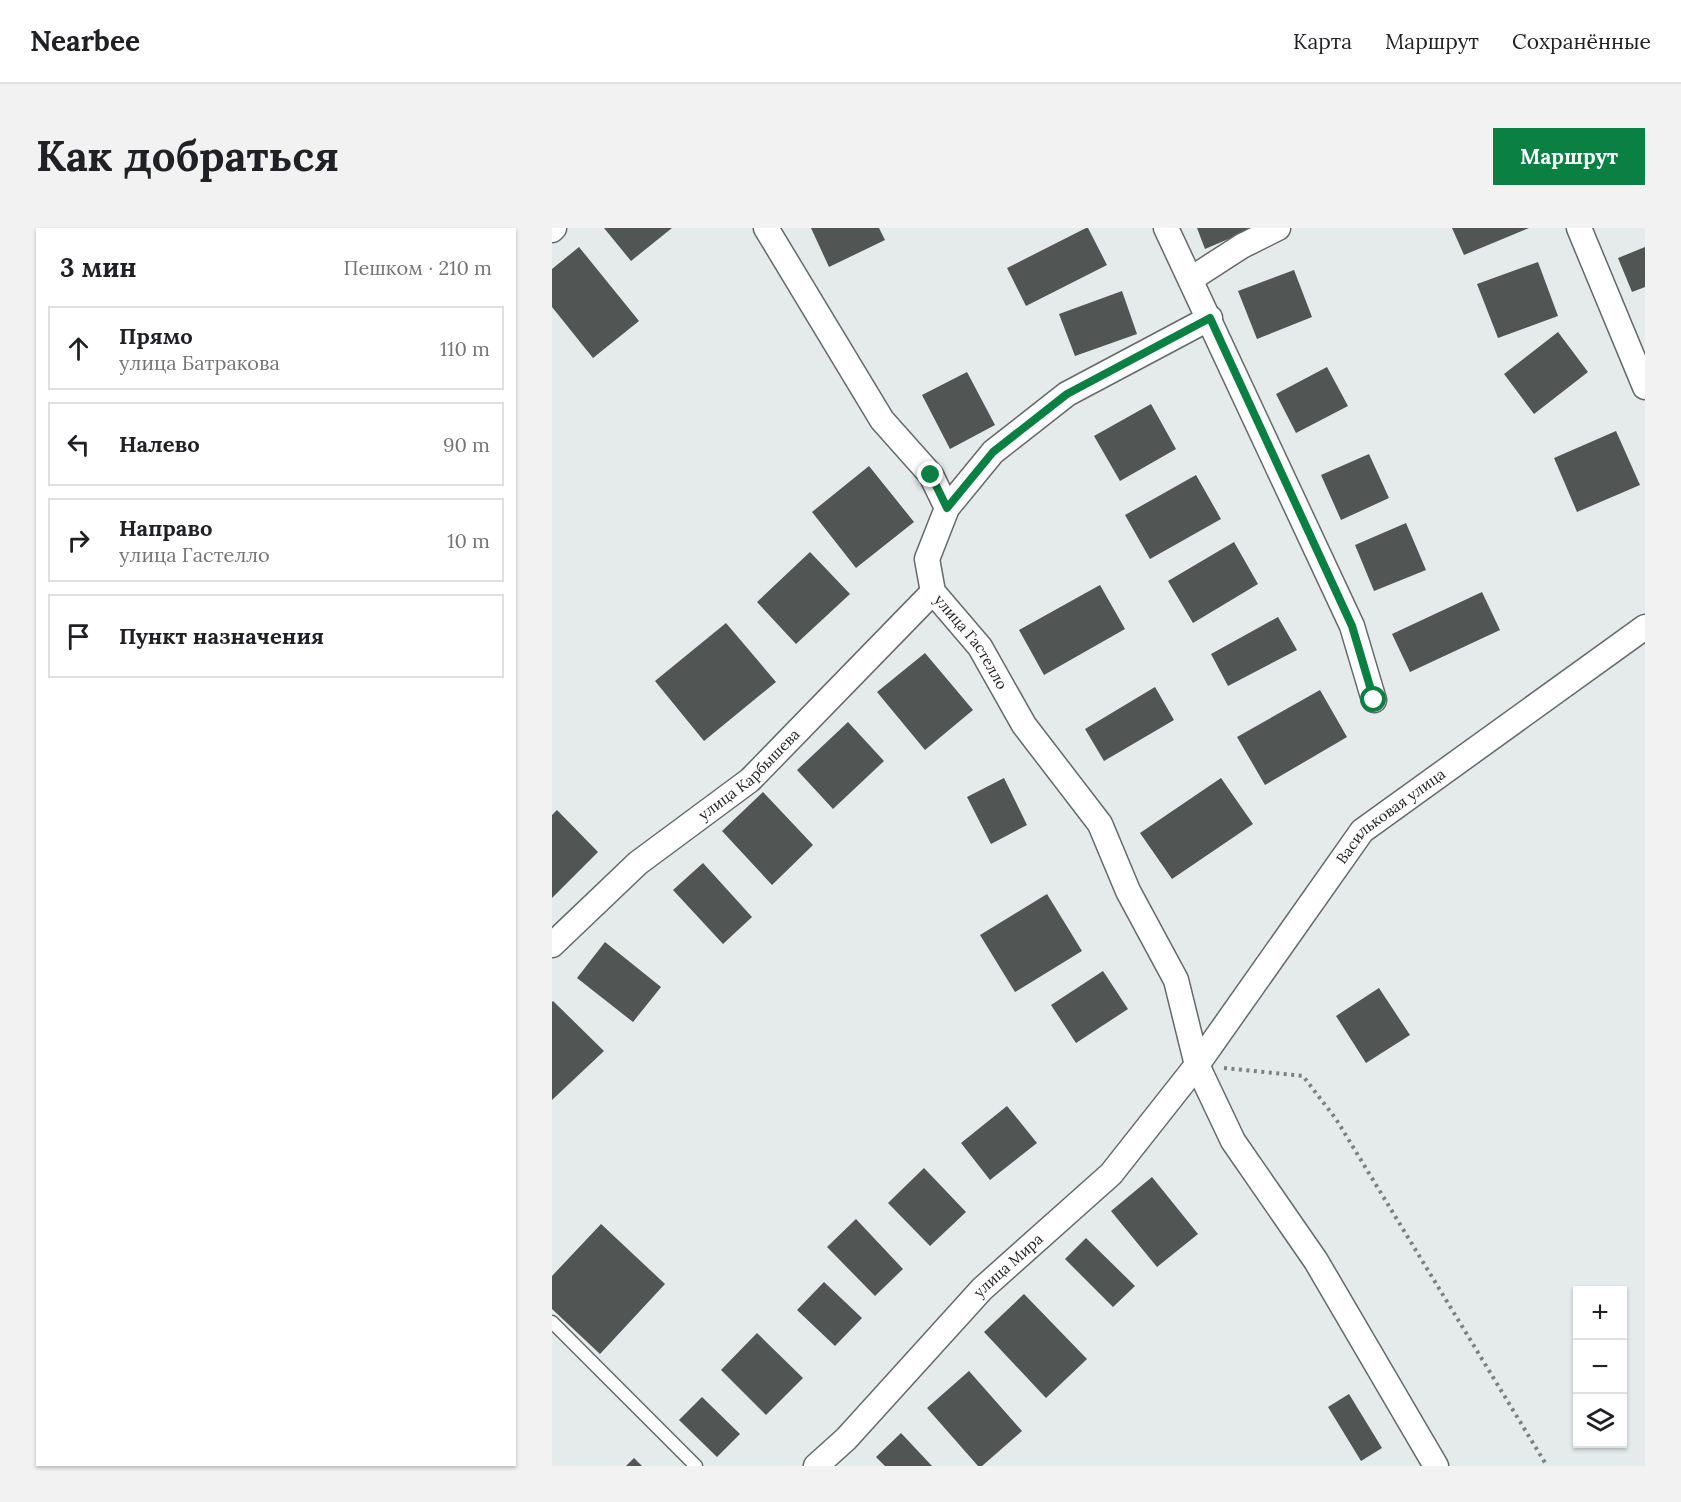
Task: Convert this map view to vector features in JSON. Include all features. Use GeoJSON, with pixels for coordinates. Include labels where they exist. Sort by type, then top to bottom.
{"type":"FeatureCollection","features":[{"type":"Feature","properties":{"kind":"street"},"geometry":{"type":"LineString","coordinates":[[766,228],[882,420],[931,475],[947,508]]}},
{"type":"Feature","properties":{"kind":"street"},"geometry":{"type":"LineString","coordinates":[[1166,228],[1352,626],[1374,700]]}},
{"type":"Feature","properties":{"kind":"street"},"geometry":{"type":"LineString","coordinates":[[1191,279],[1242,246],[1278,228]]}},
{"type":"Feature","properties":{"kind":"street"},"geometry":{"type":"LineString","coordinates":[[1579,228],[1645,387]]}},
{"type":"Feature","properties":{"kind":"street","name":"улица Гастелло"},"geometry":{"type":"LineString","coordinates":[[1210,318],[1067,394],[993,452],[947,508],[927,559],[933,592],[980,647],[1024,725],[1100,825],[1128,891],[1176,980],[1197,1065],[1233,1141],[1316,1261],[1436,1466]]}},
{"type":"Feature","properties":{"kind":"street","name":"улица Карбышева"},"geometry":{"type":"LineString","coordinates":[[552,945],[638,863],[750,780],[933,592]]}},
{"type":"Feature","properties":{"kind":"street","name":"Васильковая улица"},"geometry":{"type":"LineString","coordinates":[[1197,1065],[1362,831],[1645,627]]}},
{"type":"Feature","properties":{"kind":"street","name":"улица Мира"},"geometry":{"type":"LineString","coordinates":[[816,1466],[846,1439],[981,1289],[1111,1174],[1197,1065]]}},
{"type":"Feature","properties":{"kind":"lane"},"geometry":{"type":"LineString","coordinates":[[552,1322],[696,1466]]}},
{"type":"Feature","properties":{"kind":"path"},"geometry":{"type":"LineString","coordinates":[[1197,1065],[1303,1076],[1336,1119],[1547,1466]]}},
{"type":"Feature","properties":{"kind":"building"},"geometry":{"type":"Polygon","coordinates":[[[604,228],[672,228],[631,261],[604,228]]]}},
{"type":"Feature","properties":{"kind":"building"},"geometry":{"type":"Polygon","coordinates":[[[811,228],[879,228],[885,240],[829,267],[811,228]]]}},
{"type":"Feature","properties":{"kind":"building"},"geometry":{"type":"Polygon","coordinates":[[[1086,228],[1107,265],[1026,306],[1007,268],[1086,228]]]}},
{"type":"Feature","properties":{"kind":"building"},"geometry":{"type":"Polygon","coordinates":[[[1197,228],[1254,228],[1205,249],[1197,228]]]}},
{"type":"Feature","properties":{"kind":"building"},"geometry":{"type":"Polygon","coordinates":[[[1452,228],[1529,228],[1464,255],[1452,228]]]}},
{"type":"Feature","properties":{"kind":"building"},"geometry":{"type":"Polygon","coordinates":[[[579,247],[639,321],[593,358],[552,307],[552,269],[579,247]]]}},
{"type":"Feature","properties":{"kind":"building"},"geometry":{"type":"Polygon","coordinates":[[[1645,247],[1645,287],[1632,292],[1618,258],[1645,247]]]}},
{"type":"Feature","properties":{"kind":"building"},"geometry":{"type":"Polygon","coordinates":[[[1538,262],[1558,316],[1498,338],[1477,284],[1538,262]]]}},
{"type":"Feature","properties":{"kind":"building"},"geometry":{"type":"Polygon","coordinates":[[[1294,270],[1312,317],[1257,339],[1238,291],[1294,270]]]}},
{"type":"Feature","properties":{"kind":"building"},"geometry":{"type":"Polygon","coordinates":[[[1122,291],[1137,334],[1075,356],[1059,314],[1122,291]]]}},
{"type":"Feature","properties":{"kind":"building"},"geometry":{"type":"Polygon","coordinates":[[[1558,332],[1588,372],[1534,414],[1504,374],[1558,332]]]}},
{"type":"Feature","properties":{"kind":"building"},"geometry":{"type":"Polygon","coordinates":[[[1327,367],[1348,406],[1296,433],[1276,394],[1327,367]]]}},
{"type":"Feature","properties":{"kind":"building"},"geometry":{"type":"Polygon","coordinates":[[[967,372],[995,425],[950,449],[922,395],[967,372]]]}},
{"type":"Feature","properties":{"kind":"building"},"geometry":{"type":"Polygon","coordinates":[[[1151,404],[1176,449],[1120,481],[1094,436],[1151,404]]]}},
{"type":"Feature","properties":{"kind":"building"},"geometry":{"type":"Polygon","coordinates":[[[1616,431],[1640,485],[1577,512],[1554,458],[1616,431]]]}},
{"type":"Feature","properties":{"kind":"building"},"geometry":{"type":"Polygon","coordinates":[[[1369,454],[1389,498],[1341,520],[1321,475],[1369,454]]]}},
{"type":"Feature","properties":{"kind":"building"},"geometry":{"type":"Polygon","coordinates":[[[869,466],[914,522],[856,568],[812,512],[869,466]]]}},
{"type":"Feature","properties":{"kind":"building"},"geometry":{"type":"Polygon","coordinates":[[[1196,475],[1221,519],[1150,559],[1125,515],[1196,475]]]}},
{"type":"Feature","properties":{"kind":"building"},"geometry":{"type":"Polygon","coordinates":[[[1406,523],[1426,570],[1374,591],[1355,545],[1406,523]]]}},
{"type":"Feature","properties":{"kind":"building"},"geometry":{"type":"Polygon","coordinates":[[[1234,542],[1258,584],[1193,623],[1168,581],[1234,542]]]}},
{"type":"Feature","properties":{"kind":"building"},"geometry":{"type":"Polygon","coordinates":[[[810,552],[850,594],[796,644],[757,602],[810,552]]]}},
{"type":"Feature","properties":{"kind":"building"},"geometry":{"type":"Polygon","coordinates":[[[1100,585],[1125,629],[1044,675],[1019,630],[1100,585]]]}},
{"type":"Feature","properties":{"kind":"building"},"geometry":{"type":"Polygon","coordinates":[[[1482,592],[1500,630],[1410,672],[1392,634],[1482,592]]]}},
{"type":"Feature","properties":{"kind":"building"},"geometry":{"type":"Polygon","coordinates":[[[1278,617],[1297,650],[1228,686],[1211,654],[1278,617]]]}},
{"type":"Feature","properties":{"kind":"building"},"geometry":{"type":"Polygon","coordinates":[[[726,623],[776,682],[704,741],[655,681],[726,623]]]}},
{"type":"Feature","properties":{"kind":"building"},"geometry":{"type":"Polygon","coordinates":[[[925,653],[973,710],[925,750],[877,692],[925,653]]]}},
{"type":"Feature","properties":{"kind":"building"},"geometry":{"type":"Polygon","coordinates":[[[1155,687],[1174,720],[1104,761],[1085,729],[1155,687]]]}},
{"type":"Feature","properties":{"kind":"building"},"geometry":{"type":"Polygon","coordinates":[[[1320,690],[1347,737],[1265,785],[1237,737],[1320,690]]]}},
{"type":"Feature","properties":{"kind":"building"},"geometry":{"type":"Polygon","coordinates":[[[848,722],[884,761],[833,809],[797,770],[848,722]]]}},
{"type":"Feature","properties":{"kind":"building"},"geometry":{"type":"Polygon","coordinates":[[[1004,778],[1027,825],[991,844],[967,797],[1004,778]]]}},
{"type":"Feature","properties":{"kind":"building"},"geometry":{"type":"Polygon","coordinates":[[[1221,778],[1253,824],[1172,879],[1140,833],[1221,778]]]}},
{"type":"Feature","properties":{"kind":"building"},"geometry":{"type":"Polygon","coordinates":[[[763,792],[813,845],[772,885],[722,831],[763,792]]]}},
{"type":"Feature","properties":{"kind":"building"},"geometry":{"type":"Polygon","coordinates":[[[557,810],[598,852],[552,898],[552,815],[557,810]]]}},
{"type":"Feature","properties":{"kind":"building"},"geometry":{"type":"Polygon","coordinates":[[[703,863],[752,917],[723,944],[673,890],[703,863]]]}},
{"type":"Feature","properties":{"kind":"building"},"geometry":{"type":"Polygon","coordinates":[[[1047,894],[1082,951],[1015,992],[980,935],[1047,894]]]}},
{"type":"Feature","properties":{"kind":"building"},"geometry":{"type":"Polygon","coordinates":[[[605,942],[661,987],[633,1022],[577,978],[605,942]]]}},
{"type":"Feature","properties":{"kind":"building"},"geometry":{"type":"Polygon","coordinates":[[[1103,971],[1128,1009],[1076,1043],[1051,1005],[1103,971]]]}},
{"type":"Feature","properties":{"kind":"building"},"geometry":{"type":"Polygon","coordinates":[[[1379,988],[1410,1035],[1366,1063],[1336,1016],[1379,988]]]}},
{"type":"Feature","properties":{"kind":"building"},"geometry":{"type":"Polygon","coordinates":[[[552,1002],[604,1051],[552,1100],[552,1002]]]}},
{"type":"Feature","properties":{"kind":"building"},"geometry":{"type":"Polygon","coordinates":[[[1007,1106],[1037,1143],[990,1180],[961,1143],[1007,1106]]]}},
{"type":"Feature","properties":{"kind":"building"},"geometry":{"type":"Polygon","coordinates":[[[924,1168],[966,1212],[930,1246],[888,1203],[924,1168]]]}},
{"type":"Feature","properties":{"kind":"building"},"geometry":{"type":"Polygon","coordinates":[[[1152,1177],[1198,1234],[1157,1267],[1111,1211],[1152,1177]]]}},
{"type":"Feature","properties":{"kind":"building"},"geometry":{"type":"Polygon","coordinates":[[[856,1219],[903,1269],[875,1296],[827,1247],[856,1219]]]}},
{"type":"Feature","properties":{"kind":"building"},"geometry":{"type":"Polygon","coordinates":[[[601,1224],[665,1284],[600,1354],[552,1309],[552,1276],[601,1224]]]}},
{"type":"Feature","properties":{"kind":"building"},"geometry":{"type":"Polygon","coordinates":[[[1086,1238],[1135,1286],[1113,1307],[1065,1259],[1086,1238]]]}},
{"type":"Feature","properties":{"kind":"building"},"geometry":{"type":"Polygon","coordinates":[[[824,1282],[862,1318],[835,1346],[797,1310],[824,1282]]]}},
{"type":"Feature","properties":{"kind":"building"},"geometry":{"type":"Polygon","coordinates":[[[1024,1294],[1087,1359],[1046,1398],[984,1332],[1024,1294]]]}},
{"type":"Feature","properties":{"kind":"building"},"geometry":{"type":"Polygon","coordinates":[[[757,1333],[803,1378],[766,1415],[721,1370],[757,1333]]]}},
{"type":"Feature","properties":{"kind":"building"},"geometry":{"type":"Polygon","coordinates":[[[969,1371],[1022,1431],[982,1466],[978,1466],[927,1408],[969,1371]]]}},
{"type":"Feature","properties":{"kind":"building"},"geometry":{"type":"Polygon","coordinates":[[[1349,1394],[1382,1448],[1361,1461],[1328,1407],[1349,1394]]]}},
{"type":"Feature","properties":{"kind":"building"},"geometry":{"type":"Polygon","coordinates":[[[702,1397],[740,1434],[717,1457],[679,1420],[702,1397]]]}},
{"type":"Feature","properties":{"kind":"building"},"geometry":{"type":"Polygon","coordinates":[[[901,1433],[932,1466],[885,1466],[876,1457],[901,1433]]]}},
{"type":"Feature","properties":{"kind":"building"},"geometry":{"type":"Polygon","coordinates":[[[634,1458],[642,1466],[626,1466],[634,1458]]]}},
{"type":"Feature","properties":{"kind":"route"},"geometry":{"type":"LineString","coordinates":[[931,475],[947,508],[993,452],[1067,394],[1210,318],[1352,626],[1374,700]]}}]}
